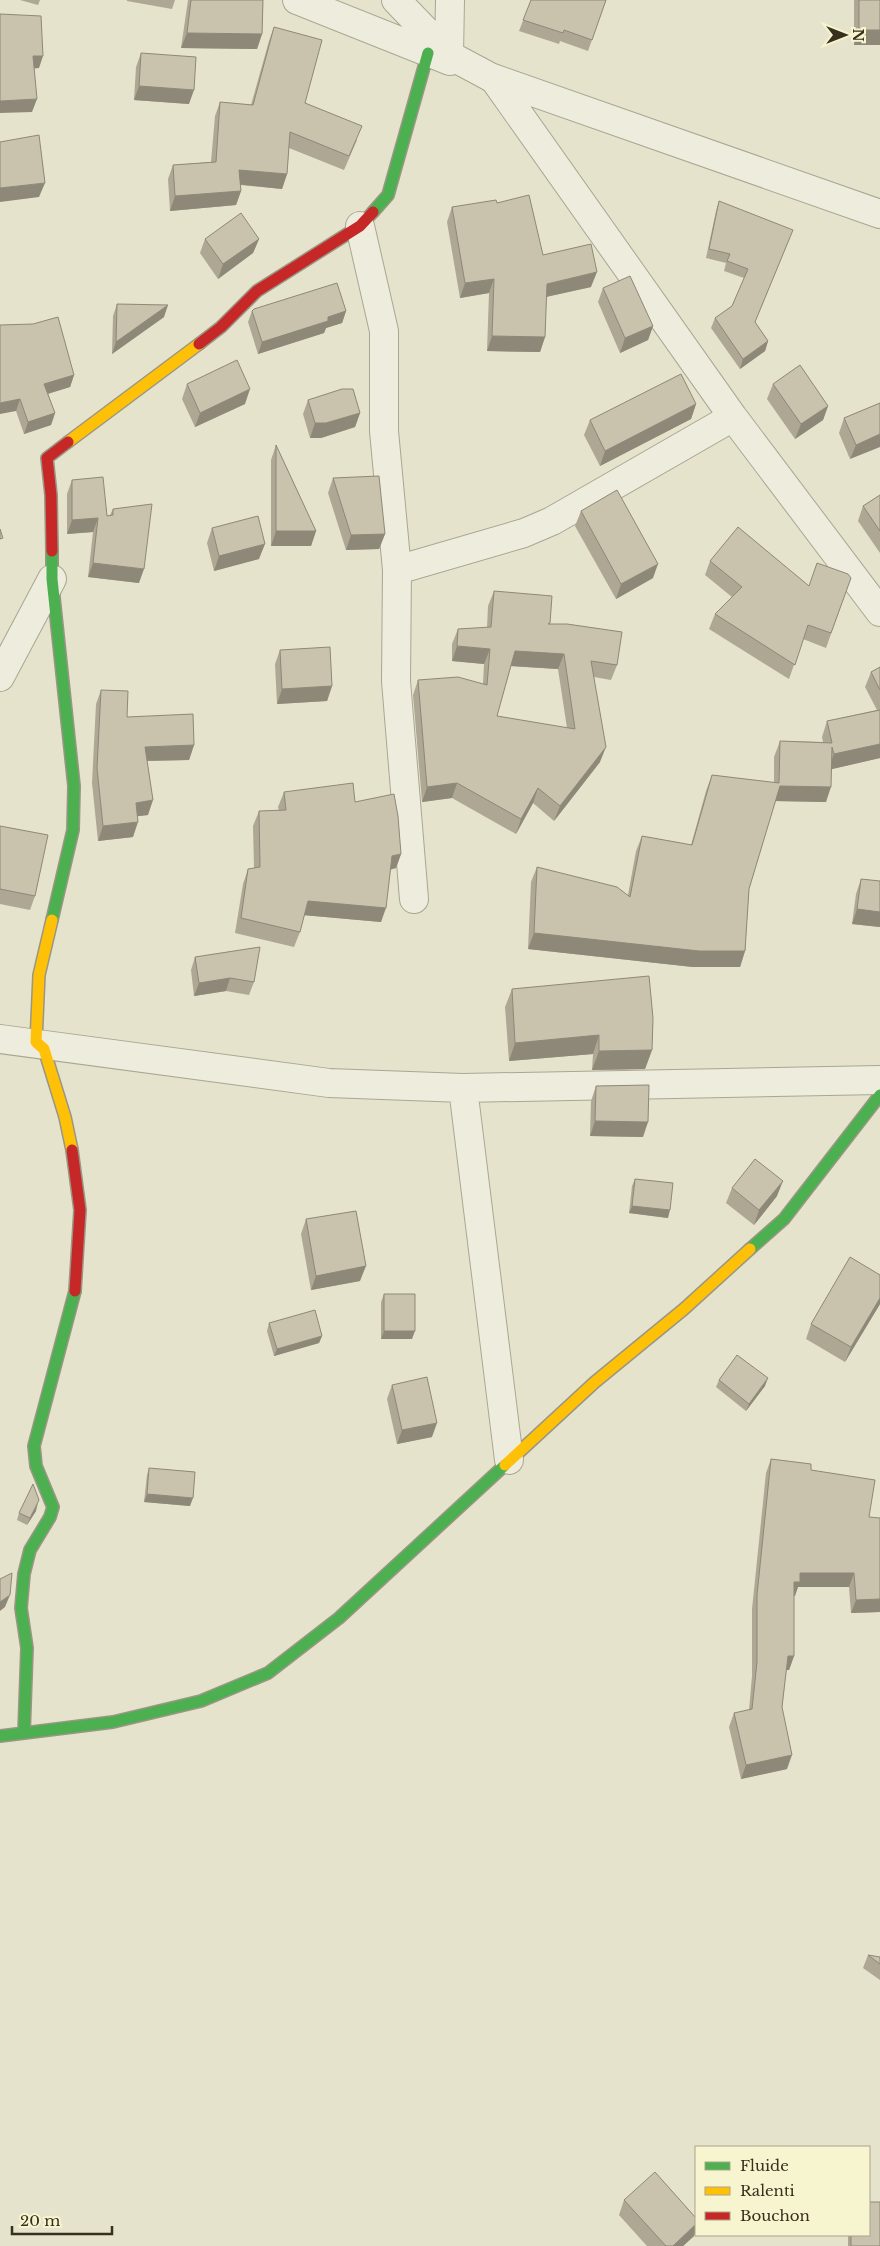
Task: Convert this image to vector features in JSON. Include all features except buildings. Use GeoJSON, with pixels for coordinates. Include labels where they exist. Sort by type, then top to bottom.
{"type":"FeatureCollection","features":[{"type":"Feature","properties":{"kind":"street"},"geometry":{"type":"LineString","coordinates":[[297,0],[439,54],[494,79],[880,214]]}},
{"type":"Feature","properties":{"kind":"street"},"geometry":{"type":"LineString","coordinates":[[396,0],[439,54]]}},
{"type":"Feature","properties":{"kind":"street"},"geometry":{"type":"LineString","coordinates":[[36,1042],[39,975],[73,830],[74,786],[52,579],[51,495],[47,458],[221,327],[257,292],[360,226],[388,195],[439,54],[450,0]]}},
{"type":"Feature","properties":{"kind":"street"},"geometry":{"type":"LineString","coordinates":[[494,79],[733,417],[880,612]]}},
{"type":"Feature","properties":{"kind":"street"},"geometry":{"type":"LineString","coordinates":[[360,226],[384,330],[384,431],[397,570],[396,681],[414,899]]}},
{"type":"Feature","properties":{"kind":"street"},"geometry":{"type":"LineString","coordinates":[[397,570],[524,533],[552,520],[733,417]]}},
{"type":"Feature","properties":{"kind":"street"},"geometry":{"type":"LineString","coordinates":[[0,677],[52,579]]}},
{"type":"Feature","properties":{"kind":"street"},"geometry":{"type":"LineString","coordinates":[[0,1038],[329,1083],[463,1088],[880,1080]]}},
{"type":"Feature","properties":{"kind":"street"},"geometry":{"type":"LineString","coordinates":[[24,1733],[27,1648],[21,1608],[24,1574],[30,1550],[50,1517],[53,1507],[36,1466],[34,1446],[76,1286],[80,1210],[76,1167],[65,1117],[44,1049],[36,1042]]}},
{"type":"Feature","properties":{"kind":"street"},"geometry":{"type":"LineString","coordinates":[[463,1088],[509,1460]]}},
{"type":"Feature","properties":{"kind":"street"},"geometry":{"type":"LineString","coordinates":[[0,1736],[113,1722],[201,1701],[268,1674],[339,1618],[595,1382],[684,1309],[784,1219],[880,1095]]}},
{"type":"Feature","properties":{"kind":"traffic: fast"},"geometry":{"type":"LineString","coordinates":[[373,212],[388,195],[428,53]]}},
{"type":"Feature","properties":{"kind":"traffic: fast"},"geometry":{"type":"LineString","coordinates":[[52,551],[52,579],[74,786],[73,830],[52,920]]}},
{"type":"Feature","properties":{"kind":"traffic: fast"},"geometry":{"type":"LineString","coordinates":[[750,1249],[784,1219],[880,1095]]}},
{"type":"Feature","properties":{"kind":"traffic: fast"},"geometry":{"type":"LineString","coordinates":[[24,1733],[27,1648],[21,1608],[24,1574],[30,1550],[50,1517],[53,1507],[36,1466],[34,1446],[75,1291]]}},
{"type":"Feature","properties":{"kind":"traffic: fast"},"geometry":{"type":"LineString","coordinates":[[0,1736],[113,1722],[201,1701],[268,1673],[339,1618],[505,1465]]}},
{"type":"Feature","properties":{"kind":"traffic: slow"},"geometry":{"type":"LineString","coordinates":[[68,442],[199,344]]}},
{"type":"Feature","properties":{"kind":"traffic: slow"},"geometry":{"type":"LineString","coordinates":[[52,920],[39,975],[36,1042],[44,1049],[65,1117],[72,1150]]}},
{"type":"Feature","properties":{"kind":"traffic: slow"},"geometry":{"type":"LineString","coordinates":[[505,1465],[595,1382],[684,1309],[750,1249]]}},
{"type":"Feature","properties":{"kind":"traffic: jam"},"geometry":{"type":"LineString","coordinates":[[199,344],[221,327],[257,291],[360,226],[373,212]]}},
{"type":"Feature","properties":{"kind":"traffic: jam"},"geometry":{"type":"LineString","coordinates":[[52,551],[51,495],[47,458],[68,442]]}},
{"type":"Feature","properties":{"kind":"traffic: jam"},"geometry":{"type":"LineString","coordinates":[[72,1150],[80,1210],[75,1291]]}}]}
